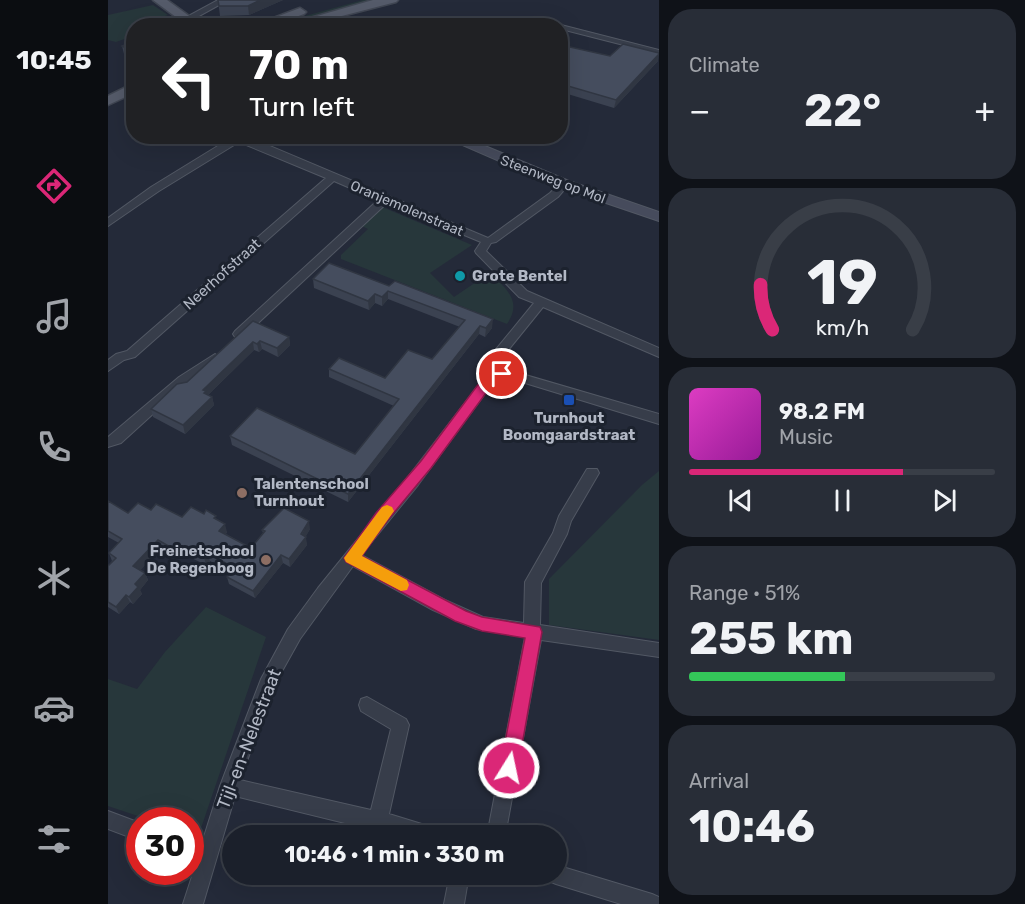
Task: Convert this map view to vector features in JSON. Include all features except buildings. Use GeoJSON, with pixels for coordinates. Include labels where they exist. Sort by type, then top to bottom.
{"type":"FeatureCollection","features":[{"type":"Feature","properties":{"kind":"main road"},"geometry":{"type":"LineString","coordinates":[[159,0],[186,18]]}},
{"type":"Feature","properties":{"kind":"main road"},"geometry":{"type":"LineString","coordinates":[[285,18],[345,0]]}},
{"type":"Feature","properties":{"kind":"main road"},"geometry":{"type":"LineString","coordinates":[[314,18],[392,0]]}},
{"type":"Feature","properties":{"kind":"main road"},"geometry":{"type":"LineString","coordinates":[[108,85],[126,77]]}},
{"type":"Feature","properties":{"kind":"main road"},"geometry":{"type":"LineString","coordinates":[[108,101],[126,91]]}},
{"type":"Feature","properties":{"kind":"street"},"geometry":{"type":"LineString","coordinates":[[198,18],[224,0]]}},
{"type":"Feature","properties":{"kind":"street"},"geometry":{"type":"LineString","coordinates":[[568,29],[659,52]]}},
{"type":"Feature","properties":{"kind":"street"},"geometry":{"type":"LineString","coordinates":[[110,221],[155,189],[229,144]]}},
{"type":"Feature","properties":{"kind":"street","name":"Oranjemolenstraat"},"geometry":{"type":"LineString","coordinates":[[256,144],[487,241]]}},
{"type":"Feature","properties":{"kind":"street","name":"Steenweg op Mol"},"geometry":{"type":"LineString","coordinates":[[467,144],[564,184],[659,217]]}},
{"type":"Feature","properties":{"kind":"street","name":"Neerhofstraat"},"geometry":{"type":"LineString","coordinates":[[108,367],[120,357],[131,354],[333,177]]}},
{"type":"Feature","properties":{"kind":"street"},"geometry":{"type":"LineString","coordinates":[[564,184],[517,223],[487,241],[480,251],[523,294],[659,353]]}},
{"type":"Feature","properties":{"kind":"street"},"geometry":{"type":"LineString","coordinates":[[108,441],[116,440],[183,380],[206,365],[385,199]]}},
{"type":"Feature","properties":{"kind":"street"},"geometry":{"type":"LineString","coordinates":[[540,302],[534,313],[499,353],[502,374],[659,419]]}},
{"type":"Feature","properties":{"kind":"street","name":"Tijl-en-Nelestraat"},"geometry":{"type":"LineString","coordinates":[[204,840],[229,786],[269,679],[294,634],[492,377],[502,374]]}},
{"type":"Feature","properties":{"kind":"street"},"geometry":{"type":"LineString","coordinates":[[498,825],[534,632],[531,620],[533,582],[560,534],[564,520],[592,473]]}},
{"type":"Feature","properties":{"kind":"street"},"geometry":{"type":"LineString","coordinates":[[352,558],[460,616],[482,624],[659,650]]}},
{"type":"Feature","properties":{"kind":"street"},"geometry":{"type":"LineString","coordinates":[[367,705],[400,725],[378,821]]}},
{"type":"Feature","properties":{"kind":"street"},"geometry":{"type":"LineString","coordinates":[[229,786],[392,825]]}},
{"type":"Feature","properties":{"kind":"street"},"geometry":{"type":"LineString","coordinates":[[108,820],[126,827]]}},
{"type":"Feature","properties":{"kind":"street"},"geometry":{"type":"LineString","coordinates":[[567,877],[652,904]]}},
{"type":"Feature","properties":{"kind":"street","name":"Tijl-en-Nelestraat"},"geometry":{"type":"LineString","coordinates":[[193,904],[195,885]]}},
{"type":"Feature","properties":{"kind":"street"},"geometry":{"type":"LineString","coordinates":[[454,904],[458,885]]}},
{"type":"Feature","properties":{"kind":"shaded area"},"geometry":{"type":"Polygon","coordinates":[[[363,0],[382,0],[310,18],[298,18],[363,0]]]}},
{"type":"Feature","properties":{"kind":"shaded area"},"geometry":{"type":"Polygon","coordinates":[[[153,5],[168,15],[159,18],[126,18],[126,38],[116,42],[108,40],[108,15],[153,5]]]}},
{"type":"Feature","properties":{"kind":"shaded area"},"geometry":{"type":"Polygon","coordinates":[[[380,206],[472,245],[430,273],[454,297],[485,276],[493,275],[508,292],[513,303],[507,324],[341,259],[341,255],[368,229],[358,224],[380,206]]]}},
{"type":"Feature","properties":{"kind":"shaded area"},"geometry":{"type":"Polygon","coordinates":[[[659,471],[659,640],[549,625],[549,579],[642,485],[659,471]]]}},
{"type":"Feature","properties":{"kind":"shaded area"},"geometry":{"type":"Polygon","coordinates":[[[206,607],[266,637],[204,819],[204,807],[126,807],[126,812],[108,806],[108,679],[137,689],[165,652],[206,607]]]}},
{"type":"Feature","properties":{"kind":"slow traffic"},"geometry":{"type":"LineString","coordinates":[[387,511],[352,558],[401,585]]}},
{"type":"Feature","properties":{"kind":"place","name":"Grote Bentel"},"geometry":{"type":"Point","coordinates":[460,276]}},
{"type":"Feature","properties":{"kind":"place","name":"Turnhout Boomgaardstraat"},"geometry":{"type":"Point","coordinates":[569,400]}},
{"type":"Feature","properties":{"kind":"place","name":"Talentenschool Turnhout"},"geometry":{"type":"Point","coordinates":[242,493]}},
{"type":"Feature","properties":{"kind":"place","name":"Freinetschool De Regenboog"},"geometry":{"type":"Point","coordinates":[266,560]}},
{"type":"Feature","properties":{"kind":"route"},"geometry":{"type":"LineString","coordinates":[[502,374],[492,377],[352,558],[460,616],[482,624],[534,632],[509,768]]}}]}
